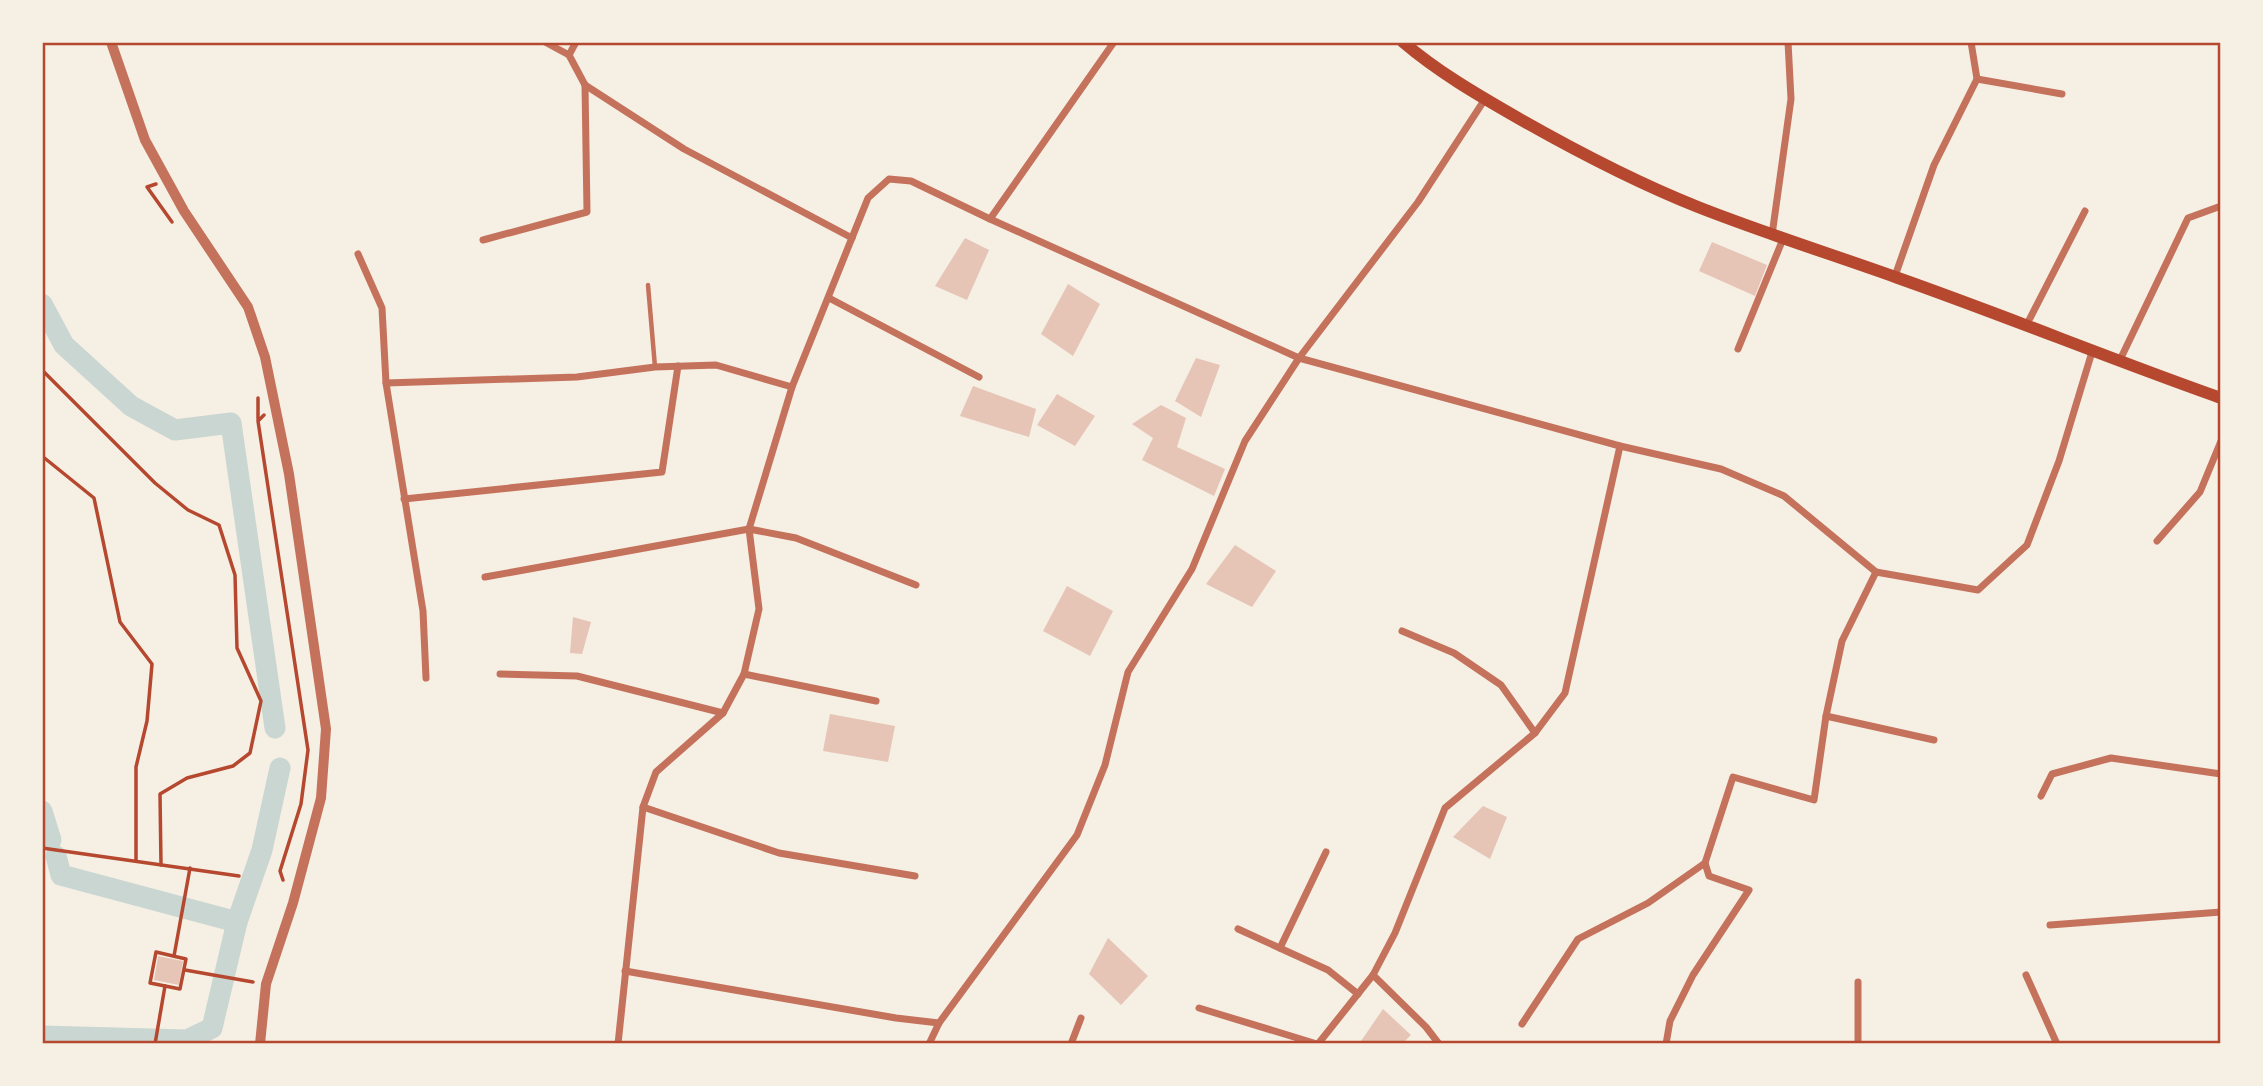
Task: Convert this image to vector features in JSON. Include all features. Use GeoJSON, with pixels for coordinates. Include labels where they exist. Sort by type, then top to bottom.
{"type":"FeatureCollection","features":[{"type":"Feature","properties":{"kind":"main road"},"geometry":{"type":"LineString","coordinates":[[1403,42],[1485,99],[1627,177],[1778,237],[1895,276],[2092,352],[2221,398]]}},
{"type":"Feature","properties":{"kind":"street"},"geometry":{"type":"LineString","coordinates":[[111,42],[145,140],[184,211],[248,307],[265,357],[289,474],[326,729],[321,798],[293,903],[266,984],[260,1044]]}},
{"type":"Feature","properties":{"kind":"street"},"geometry":{"type":"LineString","coordinates":[[483,240],[587,212],[585,85],[569,55],[544,42]]}},
{"type":"Feature","properties":{"kind":"street"},"geometry":{"type":"LineString","coordinates":[[569,55],[576,42]]}},
{"type":"Feature","properties":{"kind":"street"},"geometry":{"type":"LineString","coordinates":[[990,219],[1114,42]]}},
{"type":"Feature","properties":{"kind":"street"},"geometry":{"type":"LineString","coordinates":[[1738,349],[1778,237],[1791,99],[1788,42]]}},
{"type":"Feature","properties":{"kind":"street"},"geometry":{"type":"LineString","coordinates":[[1895,276],[1934,165],[1977,79],[1971,42]]}},
{"type":"Feature","properties":{"kind":"street"},"geometry":{"type":"LineString","coordinates":[[1977,79],[2062,94]]}},
{"type":"Feature","properties":{"kind":"street"},"geometry":{"type":"LineString","coordinates":[[585,85],[684,149],[852,239]]}},
{"type":"Feature","properties":{"kind":"street"},"geometry":{"type":"LineString","coordinates":[[929,1044],[939,1023],[1077,835],[1105,765],[1128,671],[1192,569],[1245,440],[1299,358],[1418,202],[1485,99]]}},
{"type":"Feature","properties":{"kind":"street"},"geometry":{"type":"LineString","coordinates":[[618,1044],[643,807],[656,772],[723,713],[744,674],[759,609],[749,529],[792,387],[868,198],[889,179],[911,181],[1299,358],[1620,446],[1721,469],[1784,496],[1876,572],[1978,590],[2027,545],[2059,461],[2092,352]]}},
{"type":"Feature","properties":{"kind":"street"},"geometry":{"type":"LineString","coordinates":[[2119,362],[2188,218],[2221,206]]}},
{"type":"Feature","properties":{"kind":"street"},"geometry":{"type":"LineString","coordinates":[[2026,326],[2085,211]]}},
{"type":"Feature","properties":{"kind":"street"},"geometry":{"type":"LineString","coordinates":[[358,254],[382,308],[386,383],[423,611],[426,678]]}},
{"type":"Feature","properties":{"kind":"street"},"geometry":{"type":"LineString","coordinates":[[829,298],[979,377]]}},
{"type":"Feature","properties":{"kind":"street"},"geometry":{"type":"LineString","coordinates":[[386,383],[577,377],[678,366],[716,365],[792,387]]}},
{"type":"Feature","properties":{"kind":"street"},"geometry":{"type":"LineString","coordinates":[[404,499],[662,472],[678,366]]}},
{"type":"Feature","properties":{"kind":"street"},"geometry":{"type":"LineString","coordinates":[[2157,541],[2200,492],[2221,441]]}},
{"type":"Feature","properties":{"kind":"street"},"geometry":{"type":"LineString","coordinates":[[1199,1008],[1317,1044],[1373,975],[1395,933],[1445,808],[1535,733],[1565,693],[1620,446]]}},
{"type":"Feature","properties":{"kind":"street"},"geometry":{"type":"LineString","coordinates":[[485,577],[749,529],[796,538],[916,585]]}},
{"type":"Feature","properties":{"kind":"street"},"geometry":{"type":"LineString","coordinates":[[1666,1044],[1670,1021],[1693,975],[1749,890],[1710,876],[1706,863],[1733,778],[1814,800],[1826,716],[1842,641],[1876,572]]}},
{"type":"Feature","properties":{"kind":"street"},"geometry":{"type":"LineString","coordinates":[[1402,631],[1454,653],[1501,685],[1535,733]]}},
{"type":"Feature","properties":{"kind":"street"},"geometry":{"type":"LineString","coordinates":[[500,674],[577,676],[723,713]]}},
{"type":"Feature","properties":{"kind":"street"},"geometry":{"type":"LineString","coordinates":[[744,674],[876,701]]}},
{"type":"Feature","properties":{"kind":"street"},"geometry":{"type":"LineString","coordinates":[[1826,716],[1934,740]]}},
{"type":"Feature","properties":{"kind":"street"},"geometry":{"type":"LineString","coordinates":[[2041,796],[2053,774],[2110,758],[2221,774]]}},
{"type":"Feature","properties":{"kind":"street"},"geometry":{"type":"LineString","coordinates":[[643,807],[779,853],[915,876]]}},
{"type":"Feature","properties":{"kind":"street"},"geometry":{"type":"LineString","coordinates":[[1280,948],[1326,852]]}},
{"type":"Feature","properties":{"kind":"street"},"geometry":{"type":"LineString","coordinates":[[1522,1024],[1578,939],[1648,903],[1706,863]]}},
{"type":"Feature","properties":{"kind":"street"},"geometry":{"type":"LineString","coordinates":[[2050,925],[2221,912]]}},
{"type":"Feature","properties":{"kind":"street"},"geometry":{"type":"LineString","coordinates":[[1238,929],[1328,970],[1357,993]]}},
{"type":"Feature","properties":{"kind":"street"},"geometry":{"type":"LineString","coordinates":[[625,971],[939,1023]]}},
{"type":"Feature","properties":{"kind":"street"},"geometry":{"type":"LineString","coordinates":[[1373,975],[1426,1027],[1439,1044]]}},
{"type":"Feature","properties":{"kind":"street"},"geometry":{"type":"LineString","coordinates":[[2026,975],[2057,1044]]}},
{"type":"Feature","properties":{"kind":"street"},"geometry":{"type":"LineString","coordinates":[[1858,982],[1858,1044]]}},
{"type":"Feature","properties":{"kind":"street"},"geometry":{"type":"LineString","coordinates":[[1071,1044],[1081,1018]]}},
{"type":"Feature","properties":{"kind":"lane"},"geometry":{"type":"LineString","coordinates":[[648,285],[655,368]]}},
{"type":"Feature","properties":{"kind":"path"},"geometry":{"type":"LineString","coordinates":[[167,180],[147,187],[179,232]]}},
{"type":"Feature","properties":{"kind":"path"},"geometry":{"type":"LineString","coordinates":[[42,370],[155,483],[188,510],[219,525],[235,575],[237,648],[261,701],[250,754],[233,766],[187,778],[160,794],[161,865]]}},
{"type":"Feature","properties":{"kind":"path"},"geometry":{"type":"LineString","coordinates":[[258,387],[258,421],[308,750],[301,804],[280,871],[293,903]]}},
{"type":"Feature","properties":{"kind":"path"},"geometry":{"type":"LineString","coordinates":[[258,421],[275,403]]}},
{"type":"Feature","properties":{"kind":"path"},"geometry":{"type":"LineString","coordinates":[[42,456],[94,498],[120,622],[152,664],[147,721],[136,767],[135,861]]}},
{"type":"Feature","properties":{"kind":"path"},"geometry":{"type":"LineString","coordinates":[[42,848],[239,876]]}},
{"type":"Feature","properties":{"kind":"path"},"geometry":{"type":"LineString","coordinates":[[174,956],[190,868]]}},
{"type":"Feature","properties":{"kind":"path"},"geometry":{"type":"LineString","coordinates":[[156,953],[174,956],[186,959],[180,989],[150,983],[156,953]]}},
{"type":"Feature","properties":{"kind":"path"},"geometry":{"type":"LineString","coordinates":[[184,970],[255,982]]}},
{"type":"Feature","properties":{"kind":"path"},"geometry":{"type":"LineString","coordinates":[[155,1044],[165,986]]}},
{"type":"Feature","properties":{"kind":"building"},"geometry":{"type":"Polygon","coordinates":[[[965,238],[989,250],[967,300],[935,286],[965,238]]]}},
{"type":"Feature","properties":{"kind":"building"},"geometry":{"type":"Polygon","coordinates":[[[1712,242],[1767,265],[1755,296],[1699,271],[1712,242]]]}},
{"type":"Feature","properties":{"kind":"building"},"geometry":{"type":"Polygon","coordinates":[[[1068,284],[1100,304],[1073,356],[1041,334],[1068,284]]]}},
{"type":"Feature","properties":{"kind":"building"},"geometry":{"type":"Polygon","coordinates":[[[1196,358],[1220,365],[1201,417],[1175,401],[1196,358]]]}},
{"type":"Feature","properties":{"kind":"building"},"geometry":{"type":"Polygon","coordinates":[[[973,386],[1036,409],[1029,437],[960,416],[973,386]]]}},
{"type":"Feature","properties":{"kind":"building"},"geometry":{"type":"Polygon","coordinates":[[[1057,394],[1095,416],[1075,446],[1037,425],[1057,394]]]}},
{"type":"Feature","properties":{"kind":"building"},"geometry":{"type":"Polygon","coordinates":[[[1161,405],[1186,418],[1177,447],[1225,469],[1214,496],[1142,460],[1153,438],[1132,424],[1161,405]]]}},
{"type":"Feature","properties":{"kind":"building"},"geometry":{"type":"Polygon","coordinates":[[[1235,545],[1276,571],[1252,607],[1206,584],[1235,545]]]}},
{"type":"Feature","properties":{"kind":"building"},"geometry":{"type":"Polygon","coordinates":[[[1067,586],[1113,611],[1090,656],[1043,631],[1067,586]]]}},
{"type":"Feature","properties":{"kind":"building"},"geometry":{"type":"Polygon","coordinates":[[[573,617],[591,622],[582,654],[570,653],[573,617]]]}},
{"type":"Feature","properties":{"kind":"building"},"geometry":{"type":"Polygon","coordinates":[[[830,714],[895,726],[888,762],[823,751],[830,714]]]}},
{"type":"Feature","properties":{"kind":"building"},"geometry":{"type":"Polygon","coordinates":[[[1483,806],[1507,817],[1490,859],[1453,837],[1483,806]]]}},
{"type":"Feature","properties":{"kind":"building"},"geometry":{"type":"Polygon","coordinates":[[[1108,938],[1148,976],[1121,1005],[1089,974],[1108,938]]]}},
{"type":"Feature","properties":{"kind":"building"},"geometry":{"type":"Polygon","coordinates":[[[158,956],[183,961],[179,985],[154,980],[158,956]]]}},
{"type":"Feature","properties":{"kind":"building"},"geometry":{"type":"Polygon","coordinates":[[[1383,1009],[1411,1035],[1402,1044],[1359,1044],[1383,1009]]]}},
{"type":"Feature","properties":{"kind":"waterway"},"geometry":{"type":"LineString","coordinates":[[42,304],[64,345],[131,406],[175,430],[231,423],[275,728]]}},
{"type":"Feature","properties":{"kind":"waterway"},"geometry":{"type":"LineString","coordinates":[[56,856],[61,875],[237,922],[262,850],[280,768]]}},
{"type":"Feature","properties":{"kind":"waterway"},"geometry":{"type":"LineString","coordinates":[[42,811],[51,840]]}},
{"type":"Feature","properties":{"kind":"waterway"},"geometry":{"type":"LineString","coordinates":[[42,1036],[187,1040],[212,1028],[237,922]]}}]}
